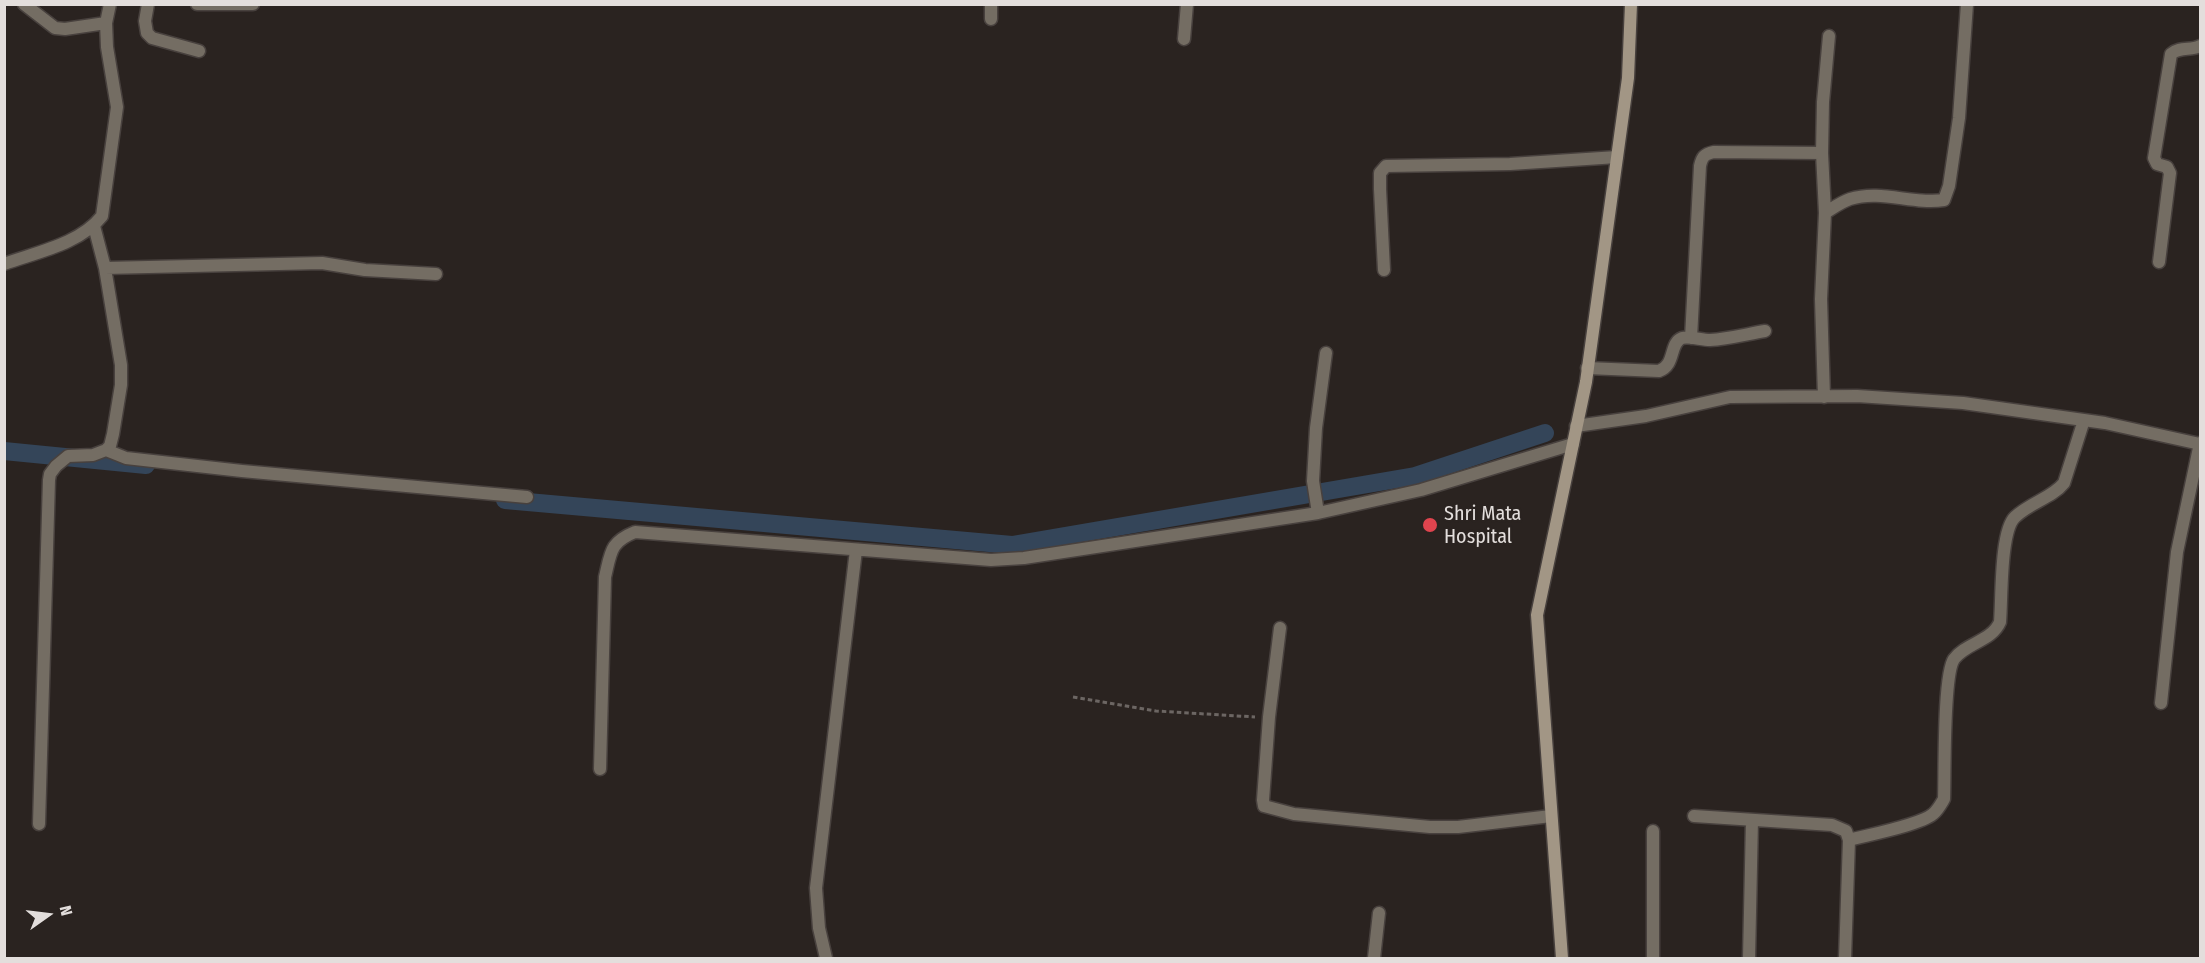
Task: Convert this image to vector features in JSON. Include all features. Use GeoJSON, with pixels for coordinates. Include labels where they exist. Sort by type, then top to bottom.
{"type":"FeatureCollection","features":[{"type":"Feature","properties":{"kind":"street"},"geometry":{"type":"LineString","coordinates":[[24,4],[55,28],[65,29],[106,23]]}},
{"type":"Feature","properties":{"kind":"street"},"geometry":{"type":"LineString","coordinates":[[4,264],[79,237],[94,226],[102,216],[117,107],[107,47],[106,23],[110,4]]}},
{"type":"Feature","properties":{"kind":"street"},"geometry":{"type":"LineString","coordinates":[[148,4],[145,21],[147,33],[152,38],[199,51]]}},
{"type":"Feature","properties":{"kind":"street"},"geometry":{"type":"LineString","coordinates":[[197,4],[253,4]]}},
{"type":"Feature","properties":{"kind":"street"},"geometry":{"type":"LineString","coordinates":[[991,4],[991,19]]}},
{"type":"Feature","properties":{"kind":"street"},"geometry":{"type":"LineString","coordinates":[[1184,39],[1188,4]]}},
{"type":"Feature","properties":{"kind":"street"},"geometry":{"type":"LineString","coordinates":[[1562,958],[1537,615],[1587,368],[1628,78],[1631,4]]}},
{"type":"Feature","properties":{"kind":"street"},"geometry":{"type":"LineString","coordinates":[[1825,213],[1848,200],[1861,196],[1944,200],[1949,186],[1959,118],[1967,4]]}},
{"type":"Feature","properties":{"kind":"street"},"geometry":{"type":"LineString","coordinates":[[1824,397],[1821,299],[1825,213],[1822,153],[1823,102],[1829,36]]}},
{"type":"Feature","properties":{"kind":"street"},"geometry":{"type":"LineString","coordinates":[[2159,262],[2170,173],[2167,167],[2157,164],[2154,158],[2170,54],[2175,50],[2200,46]]}},
{"type":"Feature","properties":{"kind":"street"},"geometry":{"type":"LineString","coordinates":[[1691,338],[1702,158],[1706,153],[1714,152],[1822,153]]}},
{"type":"Feature","properties":{"kind":"street"},"geometry":{"type":"LineString","coordinates":[[1384,270],[1380,173],[1386,166],[1510,164],[1617,157]]}},
{"type":"Feature","properties":{"kind":"street"},"geometry":{"type":"LineString","coordinates":[[39,824],[47,491],[50,474],[68,456],[93,455],[110,446],[121,385],[118,346],[105,268],[94,226]]}},
{"type":"Feature","properties":{"kind":"street"},"geometry":{"type":"LineString","coordinates":[[105,268],[322,263],[365,270],[436,274]]}},
{"type":"Feature","properties":{"kind":"street"},"geometry":{"type":"LineString","coordinates":[[1587,368],[1659,371],[1669,363],[1676,342],[1681,338],[1711,340],[1765,331]]}},
{"type":"Feature","properties":{"kind":"street"},"geometry":{"type":"LineString","coordinates":[[1318,511],[1314,490],[1316,428],[1326,353]]}},
{"type":"Feature","properties":{"kind":"street"},"geometry":{"type":"LineString","coordinates":[[1576,426],[1646,416],[1730,398],[1857,396],[1964,403],[2084,420],[2200,443],[2177,552],[2160,703]]}},
{"type":"Feature","properties":{"kind":"street"},"geometry":{"type":"LineString","coordinates":[[1849,840],[1920,821],[1932,815],[1939,808],[1944,799],[1947,690],[1950,666],[1960,653],[1997,629],[2000,622],[2005,536],[2010,522],[2035,501],[2058,491],[2064,483],[2084,420]]}},
{"type":"Feature","properties":{"kind":"street"},"geometry":{"type":"LineString","coordinates":[[600,769],[605,577],[611,551],[620,538],[636,532],[991,560],[1024,558],[1318,511],[1421,490],[1573,444]]}},
{"type":"Feature","properties":{"kind":"street"},"geometry":{"type":"LineString","coordinates":[[106,450],[126,458],[242,471],[527,496]]}},
{"type":"Feature","properties":{"kind":"street"},"geometry":{"type":"LineString","coordinates":[[826,958],[819,928],[816,888],[856,550]]}},
{"type":"Feature","properties":{"kind":"street"},"geometry":{"type":"LineString","coordinates":[[1280,628],[1269,717],[1264,806],[1294,814],[1458,828],[1551,816]]}},
{"type":"Feature","properties":{"kind":"street"},"geometry":{"type":"LineString","coordinates":[[1694,816],[1832,825],[1846,831],[1849,840],[1845,958]]}},
{"type":"Feature","properties":{"kind":"street"},"geometry":{"type":"LineString","coordinates":[[1749,958],[1752,820]]}},
{"type":"Feature","properties":{"kind":"street"},"geometry":{"type":"LineString","coordinates":[[1653,831],[1653,958]]}},
{"type":"Feature","properties":{"kind":"street"},"geometry":{"type":"LineString","coordinates":[[1374,958],[1379,913]]}},
{"type":"Feature","properties":{"kind":"path"},"geometry":{"type":"LineString","coordinates":[[1073,697],[1156,711],[1269,717]]}},
{"type":"Feature","properties":{"kind":"waterway"},"geometry":{"type":"LineString","coordinates":[[505,500],[1012,545],[1415,476],[1545,433]]}},
{"type":"Feature","properties":{"kind":"waterway"},"geometry":{"type":"LineString","coordinates":[[4,451],[146,465]]}},
{"type":"Feature","properties":{"kind":"place","name":"Shri Mata Hospital"},"geometry":{"type":"Point","coordinates":[1430,525]}}]}
